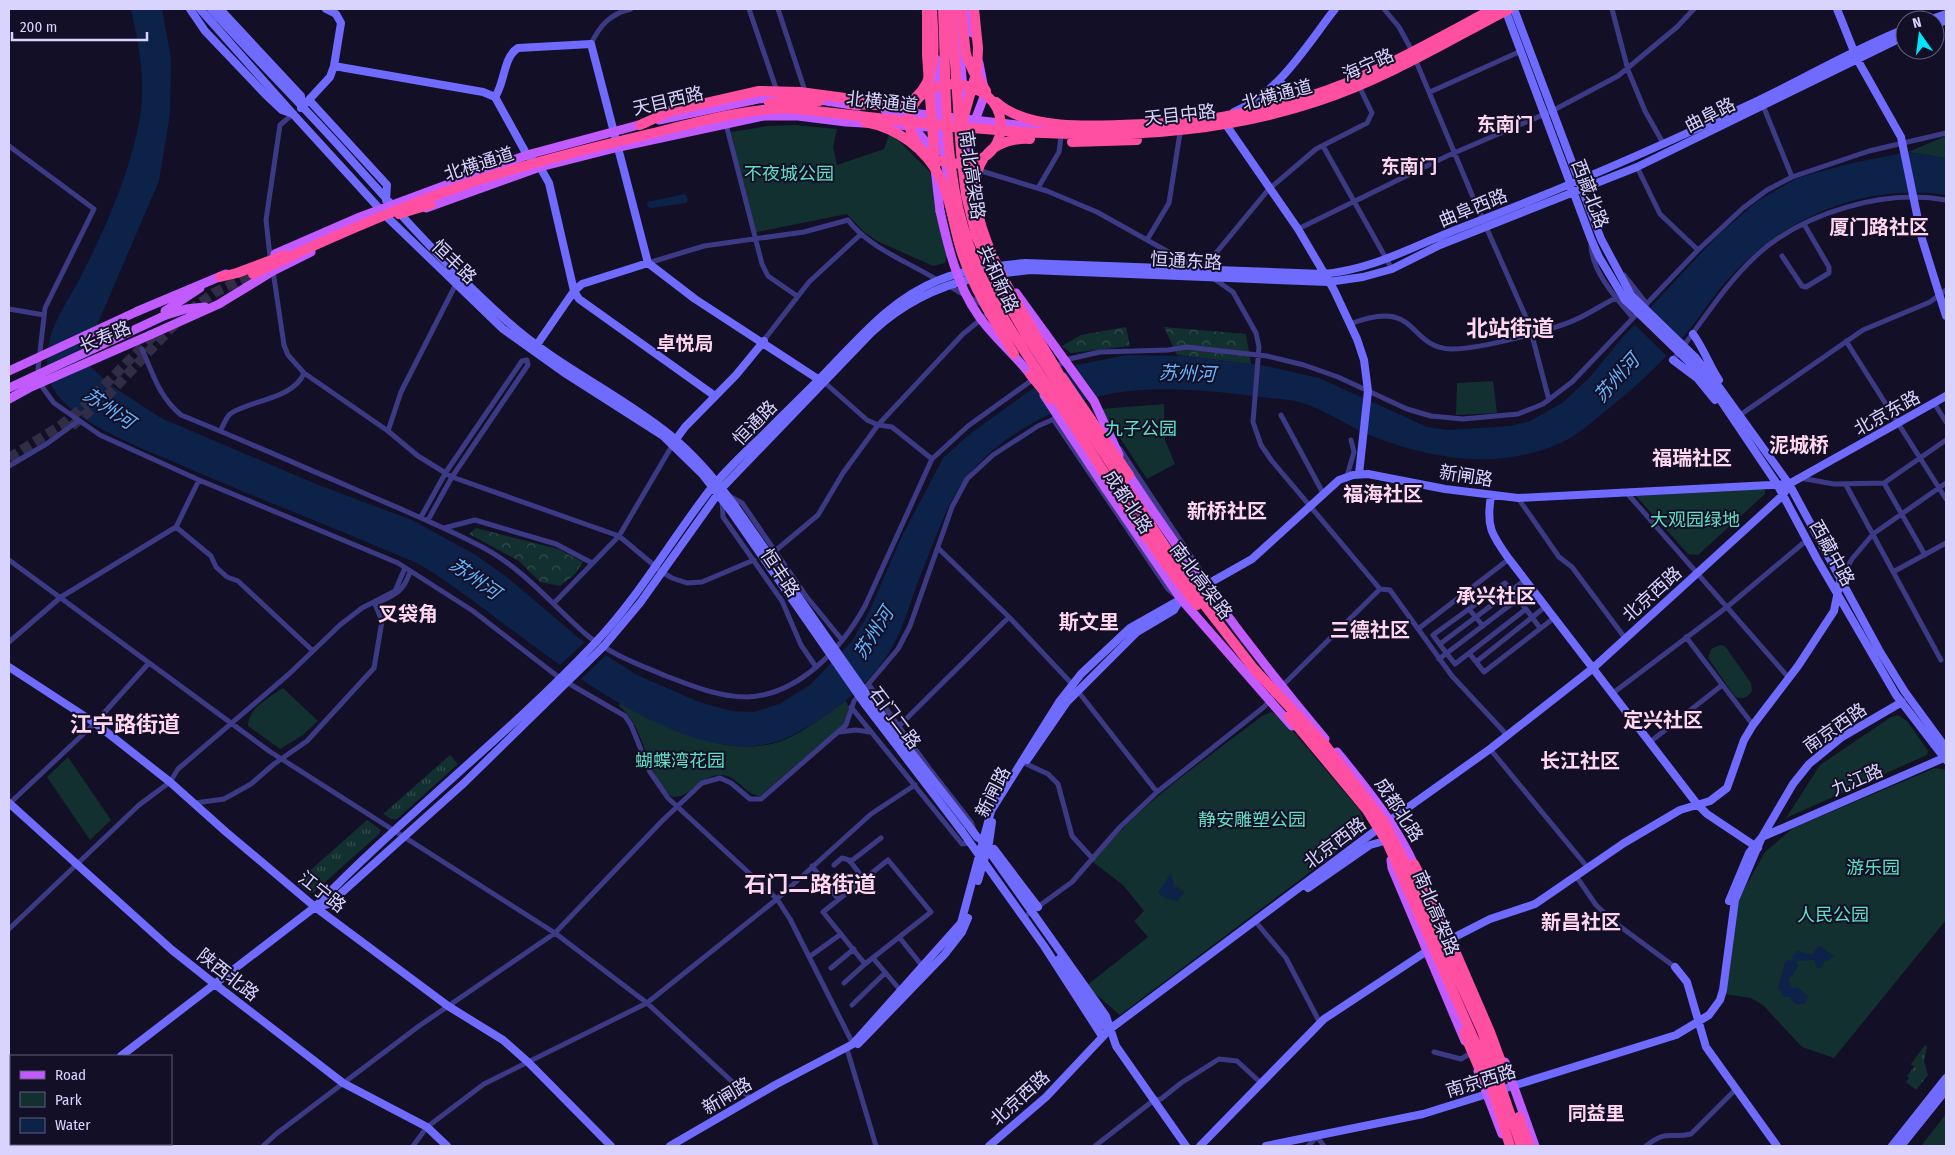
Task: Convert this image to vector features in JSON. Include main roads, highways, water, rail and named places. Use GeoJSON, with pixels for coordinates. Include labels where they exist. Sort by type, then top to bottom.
{"type":"FeatureCollection","features":[{"type":"Feature","properties":{"kind":"highway"},"geometry":{"type":"LineString","coordinates":[[927,9],[926,55],[937,178],[957,257],[977,303],[995,334]]}},
{"type":"Feature","properties":{"kind":"highway"},"geometry":{"type":"LineString","coordinates":[[932,9],[933,62],[930,77],[917,96],[911,112],[912,136],[941,180],[962,256],[983,301],[1014,354]]}},
{"type":"Feature","properties":{"kind":"highway","name":"南北高架路"},"geometry":{"type":"LineString","coordinates":[[943,9],[946,95],[955,191],[971,253],[1002,316],[1224,631],[1254,669],[1326,746],[1384,822],[1402,856],[1510,1088],[1522,1146]]}},
{"type":"Feature","properties":{"kind":"highway","name":"南北高架路"},"geometry":{"type":"LineString","coordinates":[[952,9],[960,141],[970,214],[984,259],[1026,336],[1092,446],[1190,597],[1367,810],[1395,861],[1490,1079],[1508,1146]]}},
{"type":"Feature","properties":{"kind":"highway"},"geometry":{"type":"LineString","coordinates":[[961,9],[964,48],[969,64],[998,111],[1001,124],[998,138],[978,168],[975,181],[977,204],[984,234],[993,258],[1018,307],[1056,368],[1129,475]]}},
{"type":"Feature","properties":{"kind":"highway"},"geometry":{"type":"LineString","coordinates":[[960,141],[962,119],[974,83],[979,59],[974,9]]}},
{"type":"Feature","properties":{"kind":"highway","name":"北横通道"},"geometry":{"type":"LineString","coordinates":[[1493,9],[1376,70],[1325,91],[1185,129],[1022,127],[805,104],[763,103],[731,108],[613,136],[490,169],[410,198],[286,254],[252,273],[450,190],[564,156],[710,120],[763,109],[786,108],[1049,135],[1119,134],[1185,129],[1262,117],[1337,94],[1401,66],[1509,9]]}},
{"type":"Feature","properties":{"kind":"highway"},"geometry":{"type":"LineString","coordinates":[[763,103],[802,99],[897,106],[934,86],[960,84],[981,90],[1011,113],[1042,123],[1185,129]]}},
{"type":"Feature","properties":{"kind":"highway"},"geometry":{"type":"LineString","coordinates":[[640,125],[671,111],[760,91],[800,92],[897,104],[917,96]]}},
{"type":"Feature","properties":{"kind":"highway"},"geometry":{"type":"LineString","coordinates":[[934,151],[946,95]]}},
{"type":"Feature","properties":{"kind":"highway"},"geometry":{"type":"LineString","coordinates":[[710,120],[783,112],[825,116],[883,126],[901,135],[933,159],[957,163],[977,160],[1011,140],[1026,138],[1072,142],[1124,141],[1154,138],[1185,129]]}},
{"type":"Feature","properties":{"kind":"highway"},"geometry":{"type":"LineString","coordinates":[[399,214],[564,156]]}},
{"type":"Feature","properties":{"kind":"highway"},"geometry":{"type":"LineString","coordinates":[[220,276],[237,273],[268,259],[286,254]]}},
{"type":"Feature","properties":{"kind":"highway"},"geometry":{"type":"LineString","coordinates":[[1056,368],[1092,446]]}},
{"type":"Feature","properties":{"kind":"highway"},"geometry":{"type":"LineString","coordinates":[[1032,376],[1092,446]]}},
{"type":"Feature","properties":{"kind":"highway"},"geometry":{"type":"LineString","coordinates":[[1391,860],[1478,1065],[1508,1146]]}},
{"type":"Feature","properties":{"kind":"highway"},"geometry":{"type":"LineString","coordinates":[[1414,864],[1493,1033],[1529,1146]]}},
{"type":"Feature","properties":{"kind":"highway"},"geometry":{"type":"LineString","coordinates":[[1460,1010],[1464,1034]]}},
{"type":"Feature","properties":{"kind":"highway"},"geometry":{"type":"LineString","coordinates":[[1474,1012],[1493,1033]]}},
{"type":"Feature","properties":{"kind":"highway"},"geometry":{"type":"LineString","coordinates":[[1501,1063],[1510,1088]]}},
{"type":"Feature","properties":{"kind":"highway"},"geometry":{"type":"LineString","coordinates":[[1478,1065],[1490,1079]]}},
{"type":"Feature","properties":{"kind":"main road"},"geometry":{"type":"LineString","coordinates":[[190,9],[205,31],[282,110],[294,114],[330,77],[334,66],[341,23],[336,14],[326,9]]}},
{"type":"Feature","properties":{"kind":"main road","name":"恒丰路"},"geometry":{"type":"LineString","coordinates":[[200,9],[388,218],[503,329],[535,348],[674,442],[719,490],[733,508]]}},
{"type":"Feature","properties":{"kind":"main road","name":"恒丰路"},"geometry":{"type":"LineString","coordinates":[[211,9],[301,108],[330,131],[388,203],[458,276],[535,348]]}},
{"type":"Feature","properties":{"kind":"main road","name":"共和新路"},"geometry":{"type":"LineString","coordinates":[[937,9],[939,127],[953,207],[975,274]]}},
{"type":"Feature","properties":{"kind":"main road","name":"共和新路"},"geometry":{"type":"LineString","coordinates":[[956,9],[964,110],[972,120]]}},
{"type":"Feature","properties":{"kind":"main road","name":"共和新路"},"geometry":{"type":"LineString","coordinates":[[969,9],[984,94],[981,109],[972,120],[971,168],[980,220],[1001,271]]}},
{"type":"Feature","properties":{"kind":"main road","name":"天目中路"},"geometry":{"type":"LineString","coordinates":[[972,120],[1035,127],[1154,125],[1221,117],[1252,103],[1272,87],[1335,9]]}},
{"type":"Feature","properties":{"kind":"main road","name":"天目中路"},"geometry":{"type":"LineString","coordinates":[[971,131],[1061,137],[1226,127],[1257,107],[1286,79],[1341,9]]}},
{"type":"Feature","properties":{"kind":"main road","name":"海宁路"},"geometry":{"type":"LineString","coordinates":[[1221,117],[1324,88],[1412,49],[1488,9]]}},
{"type":"Feature","properties":{"kind":"main road","name":"海宁路"},"geometry":{"type":"LineString","coordinates":[[1226,127],[1310,106],[1360,88],[1509,9]]}},
{"type":"Feature","properties":{"kind":"main road","name":"西藏北路"},"geometry":{"type":"LineString","coordinates":[[1509,9],[1521,51],[1581,185],[1624,298]]}},
{"type":"Feature","properties":{"kind":"main road","name":"西藏北路"},"geometry":{"type":"LineString","coordinates":[[1509,9],[1548,113],[1572,189],[1599,257],[1624,298],[1693,360]]}},
{"type":"Feature","properties":{"kind":"main road"},"geometry":{"type":"LineString","coordinates":[[1837,9],[1857,59],[1900,136],[1924,248],[1943,293],[1946,316]]}},
{"type":"Feature","properties":{"kind":"main road"},"geometry":{"type":"LineString","coordinates":[[205,31],[224,10],[301,96],[301,108]]}},
{"type":"Feature","properties":{"kind":"main road","name":"曲阜路"},"geometry":{"type":"LineString","coordinates":[[1572,189],[1663,143],[1761,103],[1854,50],[1895,33]]}},
{"type":"Feature","properties":{"kind":"main road","name":"曲阜路"},"geometry":{"type":"LineString","coordinates":[[1581,185],[1637,166],[1761,103],[1895,41]]}},
{"type":"Feature","properties":{"kind":"main road"},"geometry":{"type":"LineString","coordinates":[[495,97],[501,89],[511,54],[518,48],[591,44],[615,130],[648,263],[695,299],[821,380]]}},
{"type":"Feature","properties":{"kind":"main road"},"geometry":{"type":"LineString","coordinates":[[334,66],[483,92],[495,97],[527,155],[540,167],[549,183],[574,291],[579,299],[715,396]]}},
{"type":"Feature","properties":{"kind":"main road","name":"天目西路"},"geometry":{"type":"LineString","coordinates":[[380,209],[388,203],[527,155],[615,130],[737,102],[779,97],[807,98],[972,120]]}},
{"type":"Feature","properties":{"kind":"main road"},"geometry":{"type":"LineString","coordinates":[[309,100],[330,131]]}},
{"type":"Feature","properties":{"kind":"main road","name":"天目西路"},"geometry":{"type":"LineString","coordinates":[[399,214],[528,168],[540,167],[619,147],[764,116],[813,118],[914,128],[939,127],[971,131]]}},
{"type":"Feature","properties":{"kind":"main road"},"geometry":{"type":"LineString","coordinates":[[1221,117],[1226,127],[1271,188],[1298,229],[1334,290],[1364,360],[1368,394],[1359,474]]}},
{"type":"Feature","properties":{"kind":"main road","name":"成都北路"},"geometry":{"type":"LineString","coordinates":[[939,127],[934,151],[936,182],[944,232],[962,285],[979,316],[1032,376],[1181,599],[1354,799],[1391,860],[1392,868],[1429,950]]}},
{"type":"Feature","properties":{"kind":"main road"},"geometry":{"type":"LineString","coordinates":[[914,128],[934,151]]}},
{"type":"Feature","properties":{"kind":"main road","name":"曲阜西路"},"geometry":{"type":"LineString","coordinates":[[1387,260],[1572,189]]}},
{"type":"Feature","properties":{"kind":"main road"},"geometry":{"type":"LineString","coordinates":[[268,259],[380,209]]}},
{"type":"Feature","properties":{"kind":"main road"},"geometry":{"type":"LineString","coordinates":[[388,218],[399,214]]}},
{"type":"Feature","properties":{"kind":"main road","name":"长寿路"},"geometry":{"type":"LineString","coordinates":[[9,399],[29,388],[214,306],[273,271],[326,244],[388,218]]}},
{"type":"Feature","properties":{"kind":"main road","name":"曲阜西路"},"geometry":{"type":"LineString","coordinates":[[1392,269],[1484,223]]}},
{"type":"Feature","properties":{"kind":"main road","name":"恒通东路"},"geometry":{"type":"LineString","coordinates":[[1001,271],[1025,264],[1072,264],[1202,271],[1323,274],[1387,260]]}},
{"type":"Feature","properties":{"kind":"main road"},"geometry":{"type":"LineString","coordinates":[[535,348],[574,291],[582,284],[648,263]]}},
{"type":"Feature","properties":{"kind":"main road","name":"恒通东路"},"geometry":{"type":"LineString","coordinates":[[975,274],[1030,270],[1328,282],[1362,277],[1392,269]]}},
{"type":"Feature","properties":{"kind":"main road","name":"成都北路"},"geometry":{"type":"LineString","coordinates":[[1001,271],[1094,402],[1129,475],[1204,585],[1281,687],[1378,801],[1436,899],[1450,940]]}},
{"type":"Feature","properties":{"kind":"main road","name":"恒通路"},"geometry":{"type":"LineString","coordinates":[[566,679],[599,645],[628,605],[659,569],[719,490],[878,318],[907,297],[938,280],[975,274]]}},
{"type":"Feature","properties":{"kind":"main road","name":"恒通路"},"geometry":{"type":"LineString","coordinates":[[821,380],[882,323],[910,302],[946,284],[975,274]]}},
{"type":"Feature","properties":{"kind":"main road","name":"长寿路"},"geometry":{"type":"LineString","coordinates":[[9,371],[138,311],[220,276]]}},
{"type":"Feature","properties":{"kind":"main road","name":"长寿路"},"geometry":{"type":"LineString","coordinates":[[9,388],[166,313],[205,282]]}},
{"type":"Feature","properties":{"kind":"main road","name":"长寿路"},"geometry":{"type":"LineString","coordinates":[[9,383],[31,370],[166,313],[214,306]]}},
{"type":"Feature","properties":{"kind":"main road"},"geometry":{"type":"LineString","coordinates":[[1693,334],[1704,350],[1711,368],[1734,401],[1739,414]]}},
{"type":"Feature","properties":{"kind":"main road"},"geometry":{"type":"LineString","coordinates":[[674,442],[684,427],[715,396],[761,341]]}},
{"type":"Feature","properties":{"kind":"main road"},"geometry":{"type":"LineString","coordinates":[[1673,360],[1697,378],[1739,430]]}},
{"type":"Feature","properties":{"kind":"main road","name":"西藏中路"},"geometry":{"type":"LineString","coordinates":[[1693,360],[1739,414],[1789,484],[1840,581],[1905,692],[1946,748]]}},
{"type":"Feature","properties":{"kind":"main road","name":"西藏中路"},"geometry":{"type":"LineString","coordinates":[[1693,360],[1777,484],[1838,596],[1902,702],[1946,758]]}},
{"type":"Feature","properties":{"kind":"main road","name":"北京东路"},"geometry":{"type":"LineString","coordinates":[[1789,484],[1946,396]]}},
{"type":"Feature","properties":{"kind":"main road","name":"新闸路"},"geometry":{"type":"LineString","coordinates":[[670,1146],[751,1099],[847,1050],[923,968],[961,922],[995,813],[1059,702],[1075,688],[1130,628],[1252,559],[1323,492],[1347,476],[1359,474],[1491,496],[1518,498],[1789,484]]}},
{"type":"Feature","properties":{"kind":"main road","name":"北京西路"},"geometry":{"type":"LineString","coordinates":[[988,1146],[1046,1097],[1110,1029],[1217,949],[1257,923],[1375,831],[1490,749],[1592,669],[1783,495],[1789,484]]}},
{"type":"Feature","properties":{"kind":"main road"},"geometry":{"type":"LineString","coordinates":[[1491,496],[1488,517],[1490,531],[1524,580],[1592,669],[1613,693],[1696,804],[1707,814],[1756,846]]}},
{"type":"Feature","properties":{"kind":"main road","name":"石门二路"},"geometry":{"type":"LineString","coordinates":[[733,508],[872,702],[965,827],[1033,911],[1106,1016],[1116,1046],[1186,1146]]}},
{"type":"Feature","properties":{"kind":"main road"},"geometry":{"type":"LineString","coordinates":[[1200,1146],[1320,1023],[1429,950],[1490,919],[1535,904],[1624,843],[1680,810],[1710,801],[1727,788],[1744,740],[1752,725],[1789,678],[1834,611],[1840,581]]}},
{"type":"Feature","properties":{"kind":"main road","name":"江宁路"},"geometry":{"type":"LineString","coordinates":[[9,668],[95,723],[170,782],[316,907],[448,1006],[503,1040],[529,1063],[611,1146]]}},
{"type":"Feature","properties":{"kind":"main road"},"geometry":{"type":"LineString","coordinates":[[122,1055],[316,907],[396,832],[566,679]]}},
{"type":"Feature","properties":{"kind":"main road"},"geometry":{"type":"LineString","coordinates":[[316,907],[329,904],[464,783],[566,679]]}},
{"type":"Feature","properties":{"kind":"main road","name":"南京西路"},"geometry":{"type":"LineString","coordinates":[[1266,1146],[1423,1114],[1676,1035],[1699,1022],[1712,1011],[1722,995],[1735,900],[1756,846],[1793,784],[1809,764],[1842,737],[1902,702]]}},
{"type":"Feature","properties":{"kind":"main road","name":"九江路"},"geometry":{"type":"LineString","coordinates":[[1762,838],[1946,758]]}},
{"type":"Feature","properties":{"kind":"main road","name":"陕西北路"},"geometry":{"type":"LineString","coordinates":[[9,804],[20,816],[77,863],[172,950],[216,985],[343,1083],[427,1127],[447,1146]]}},
{"type":"Feature","properties":{"kind":"main road","name":"石门二路"},"geometry":{"type":"LineString","coordinates":[[965,827],[971,843],[983,848],[1033,911],[1064,972],[1102,1024],[1110,1029]]}},
{"type":"Feature","properties":{"kind":"main road","name":"九江路"},"geometry":{"type":"LineString","coordinates":[[1756,846],[1779,830]]}},
{"type":"Feature","properties":{"kind":"main road"},"geometry":{"type":"LineString","coordinates":[[1257,923],[1370,845],[1381,842]]}},
{"type":"Feature","properties":{"kind":"main road","name":"新闸路"},"geometry":{"type":"LineString","coordinates":[[853,1044],[860,1043],[944,956],[962,932],[973,904],[983,848]]}},
{"type":"Feature","properties":{"kind":"main road","name":"石门二路"},"geometry":{"type":"LineString","coordinates":[[983,848],[1064,972],[1102,1036]]}},
{"type":"Feature","properties":{"kind":"main road"},"geometry":{"type":"LineString","coordinates":[[1450,940],[1535,1146]]}},
{"type":"Feature","properties":{"kind":"main road"},"geometry":{"type":"LineString","coordinates":[[1429,950],[1471,1053],[1478,1065]]}},
{"type":"Feature","properties":{"kind":"main road"},"geometry":{"type":"LineString","coordinates":[[1429,950],[1500,1117],[1508,1146]]}},
{"type":"Feature","properties":{"kind":"main road"},"geometry":{"type":"LineString","coordinates":[[1458,959],[1493,1033],[1510,1088],[1511,1104],[1522,1146]]}},
{"type":"Feature","properties":{"kind":"main road"},"geometry":{"type":"LineString","coordinates":[[1675,967],[1687,982],[1706,1046],[1777,1146]]}},
{"type":"Feature","properties":{"kind":"main road"},"geometry":{"type":"LineString","coordinates":[[1492,1044],[1493,1033]]}},
{"type":"Feature","properties":{"kind":"main road"},"geometry":{"type":"LineString","coordinates":[[1892,1146],[1946,1078]]}},
{"type":"Feature","properties":{"kind":"main road"},"geometry":{"type":"LineString","coordinates":[[1901,1146],[1946,1090]]}},
{"type":"Feature","properties":{"kind":"main road"},"geometry":{"type":"LineString","coordinates":[[1490,1094],[1502,1134],[1508,1146]]}},
{"type":"Feature","properties":{"kind":"main road"},"geometry":{"type":"LineString","coordinates":[[1500,1117],[1502,1134]]}},
{"type":"Feature","properties":{"kind":"water","name":"苏州河"},"geometry":{"type":"Polygon","coordinates":[[[131,9],[162,9],[171,58],[170,114],[159,181],[89,344],[91,367],[112,386],[161,418],[316,484],[412,520],[476,555],[508,578],[580,639],[637,675],[699,702],[732,711],[754,712],[779,704],[810,685],[852,641],[869,612],[901,538],[943,458],[971,433],[1035,387],[1077,365],[1126,355],[1184,356],[1261,365],[1319,378],[1427,427],[1448,430],[1511,426],[1530,421],[1562,403],[1589,378],[1622,338],[1718,235],[1758,201],[1797,178],[1852,163],[1908,152],[1946,158],[1946,195],[1885,194],[1856,200],[1828,209],[1775,237],[1724,283],[1694,324],[1669,353],[1614,404],[1570,438],[1545,449],[1520,456],[1466,459],[1413,450],[1363,432],[1318,409],[1297,402],[1208,391],[1150,389],[1115,393],[1068,406],[1044,417],[1000,445],[981,461],[965,480],[952,500],[944,518],[896,640],[872,676],[820,720],[791,736],[748,746],[701,740],[651,720],[601,692],[551,659],[463,593],[423,566],[139,447],[89,422],[62,401],[54,390],[49,378],[47,357],[50,338],[56,322],[89,260],[114,205],[128,167],[141,113],[141,68],[131,9]]]}},
{"type":"Feature","properties":{"kind":"water"},"geometry":{"type":"Polygon","coordinates":[[[685,194],[688,200],[686,203],[648,207],[647,202],[685,194]]]}},
{"type":"Feature","properties":{"kind":"water"},"geometry":{"type":"Polygon","coordinates":[[[1171,873],[1174,885],[1184,892],[1178,901],[1165,898],[1158,893],[1171,873]]]}},
{"type":"Feature","properties":{"kind":"water"},"geometry":{"type":"Polygon","coordinates":[[[1821,946],[1834,957],[1824,962],[1822,968],[1817,968],[1814,960],[1796,961],[1798,966],[1793,975],[1788,978],[1792,989],[1798,987],[1808,997],[1804,1004],[1795,1004],[1790,997],[1784,997],[1778,988],[1785,963],[1788,960],[1792,961],[1793,955],[1798,951],[1812,955],[1817,947],[1821,946]]]}},
{"type":"Feature","properties":{"kind":"tunnel"},"geometry":{"type":"LineString","coordinates":[[189,311],[214,293],[253,274]]}},
{"type":"Feature","properties":{"kind":"tunnel"},"geometry":{"type":"LineString","coordinates":[[72,426],[108,395],[175,324]]}},
{"type":"Feature","properties":{"kind":"tunnel"},"geometry":{"type":"LineString","coordinates":[[9,458],[60,426],[82,408],[156,333]]}},
{"type":"Feature","properties":{"kind":"district","name":"东南门"},"geometry":{"type":"Point","coordinates":[1505,124]}},
{"type":"Feature","properties":{"kind":"district","name":"东南门"},"geometry":{"type":"Point","coordinates":[1409,166]}},
{"type":"Feature","properties":{"kind":"district","name":"厦门路社区"},"geometry":{"type":"Point","coordinates":[1879,227]}},
{"type":"Feature","properties":{"kind":"district","name":"北站街道"},"geometry":{"type":"Point","coordinates":[1510,328]}},
{"type":"Feature","properties":{"kind":"district","name":"卓悦局"},"geometry":{"type":"Point","coordinates":[685,343]}},
{"type":"Feature","properties":{"kind":"district","name":"泥城桥"},"geometry":{"type":"Point","coordinates":[1799,445]}},
{"type":"Feature","properties":{"kind":"district","name":"福瑞社区"},"geometry":{"type":"Point","coordinates":[1692,458]}},
{"type":"Feature","properties":{"kind":"district","name":"福海社区"},"geometry":{"type":"Point","coordinates":[1383,494]}},
{"type":"Feature","properties":{"kind":"district","name":"新桥社区"},"geometry":{"type":"Point","coordinates":[1227,511]}},
{"type":"Feature","properties":{"kind":"district","name":"承兴社区"},"geometry":{"type":"Point","coordinates":[1496,596]}},
{"type":"Feature","properties":{"kind":"district","name":"叉袋角"},"geometry":{"type":"Point","coordinates":[408,614]}},
{"type":"Feature","properties":{"kind":"district","name":"斯文里"},"geometry":{"type":"Point","coordinates":[1089,622]}},
{"type":"Feature","properties":{"kind":"district","name":"三德社区"},"geometry":{"type":"Point","coordinates":[1370,630]}},
{"type":"Feature","properties":{"kind":"district","name":"定兴社区"},"geometry":{"type":"Point","coordinates":[1663,720]}},
{"type":"Feature","properties":{"kind":"district","name":"江宁路街道"},"geometry":{"type":"Point","coordinates":[125,724]}},
{"type":"Feature","properties":{"kind":"district","name":"长江社区"},"geometry":{"type":"Point","coordinates":[1580,761]}},
{"type":"Feature","properties":{"kind":"district","name":"石门二路街道"},"geometry":{"type":"Point","coordinates":[810,884]}},
{"type":"Feature","properties":{"kind":"district","name":"新昌社区"},"geometry":{"type":"Point","coordinates":[1581,922]}},
{"type":"Feature","properties":{"kind":"district","name":"同益里"},"geometry":{"type":"Point","coordinates":[1596,1113]}},
{"type":"Feature","properties":{"kind":"park label","name":"不夜城公园"},"geometry":{"type":"Point","coordinates":[789,174]}},
{"type":"Feature","properties":{"kind":"park label","name":"九子公园"},"geometry":{"type":"Point","coordinates":[1141,429]}},
{"type":"Feature","properties":{"kind":"park label","name":"大观园绿地"},"geometry":{"type":"Point","coordinates":[1695,520]}},
{"type":"Feature","properties":{"kind":"park label","name":"蝴蝶湾花园"},"geometry":{"type":"Point","coordinates":[680,761]}},
{"type":"Feature","properties":{"kind":"park label","name":"静安雕塑公园"},"geometry":{"type":"Point","coordinates":[1252,820]}},
{"type":"Feature","properties":{"kind":"park label","name":"游乐园"},"geometry":{"type":"Point","coordinates":[1873,868]}},
{"type":"Feature","properties":{"kind":"park label","name":"人民公园"},"geometry":{"type":"Point","coordinates":[1833,915]}}]}
